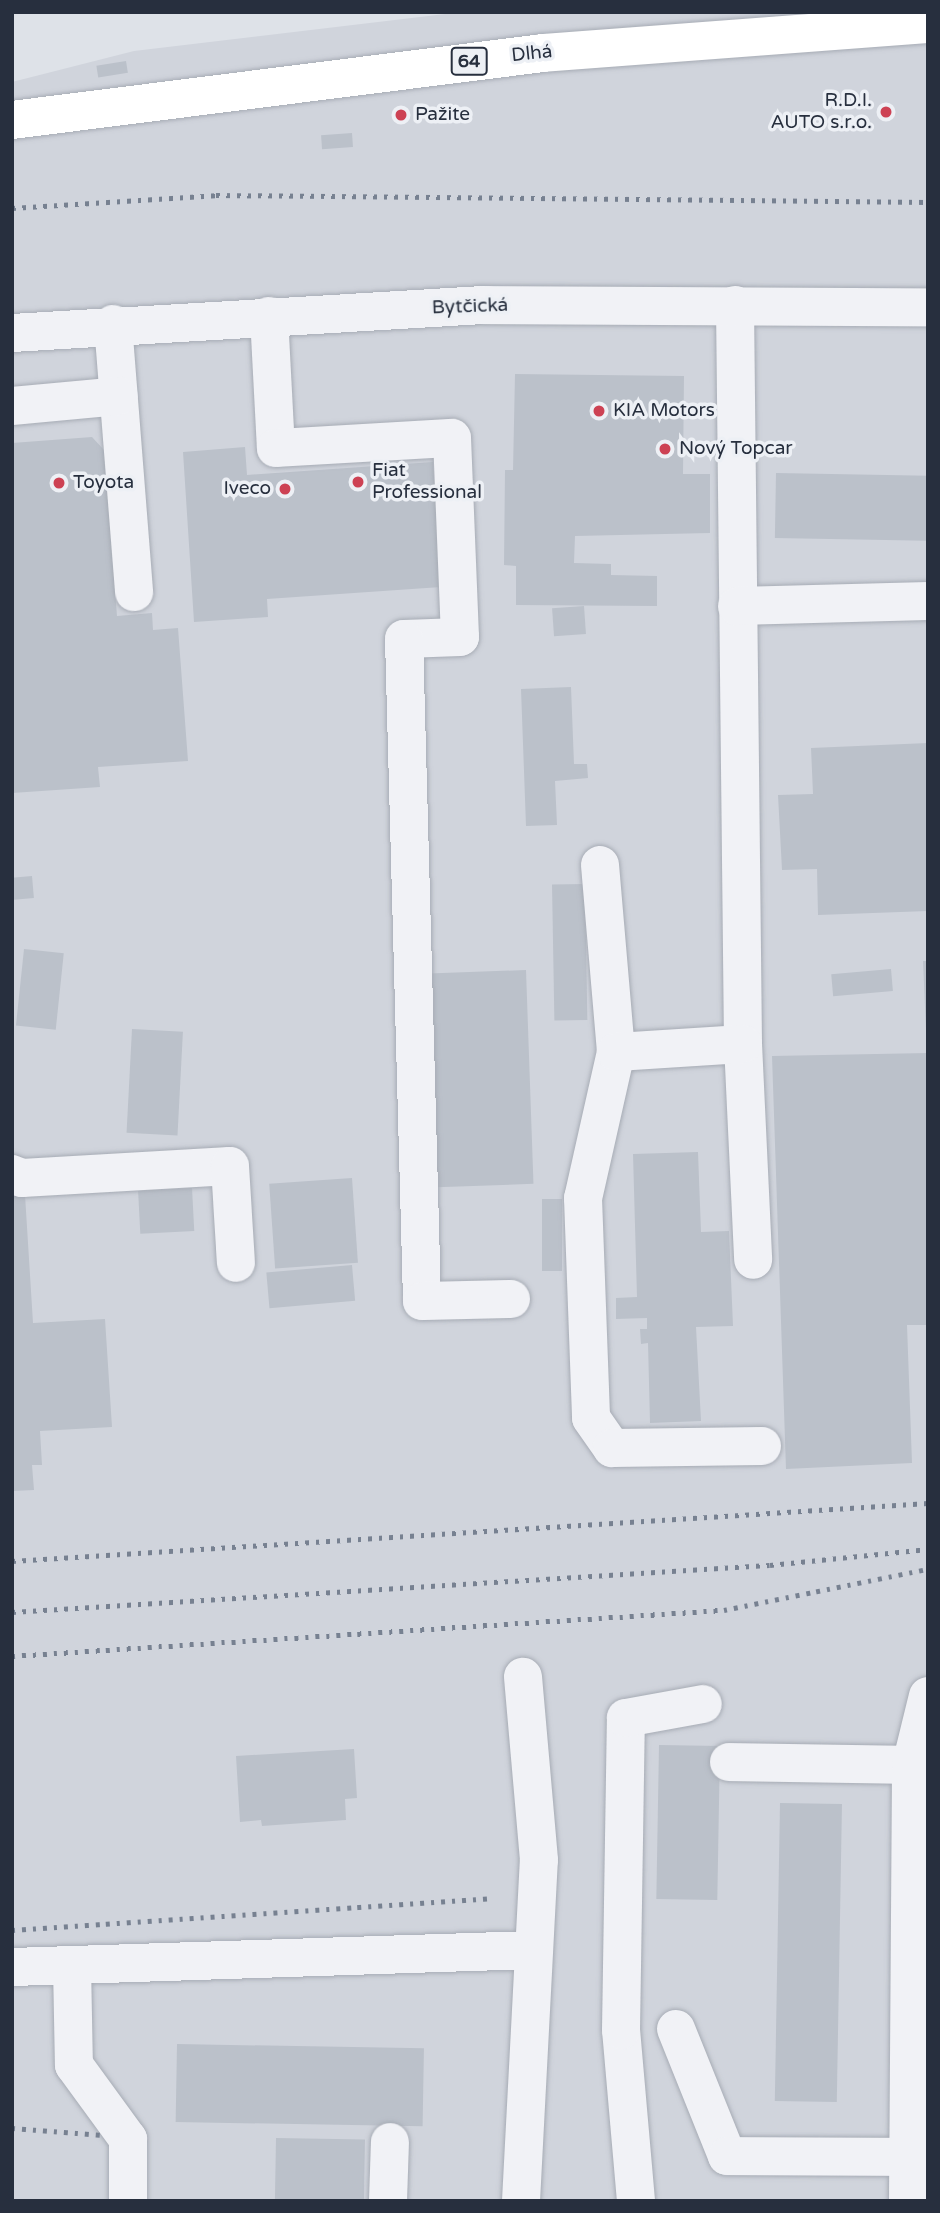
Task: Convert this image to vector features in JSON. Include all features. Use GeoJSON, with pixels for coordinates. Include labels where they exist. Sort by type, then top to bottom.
{"type":"FeatureCollection","features":[{"type":"Feature","properties":{"kind":"main road","name":"Dlhá"},"geometry":{"type":"LineString","coordinates":[[12,120],[543,53],[928,23]]}},
{"type":"Feature","properties":{"kind":"street","name":"Bytčická"},"geometry":{"type":"LineString","coordinates":[[12,333],[113,324],[486,305],[928,307]]}},
{"type":"Feature","properties":{"kind":"street"},"geometry":{"type":"LineString","coordinates":[[735,305],[743,1045],[753,1260]]}},
{"type":"Feature","properties":{"kind":"street"},"geometry":{"type":"LineString","coordinates":[[269,316],[276,448],[452,438],[460,637],[404,639],[422,1301],[511,1299]]}},
{"type":"Feature","properties":{"kind":"street"},"geometry":{"type":"LineString","coordinates":[[113,324],[134,592]]}},
{"type":"Feature","properties":{"kind":"street"},"geometry":{"type":"LineString","coordinates":[[12,406],[119,396]]}},
{"type":"Feature","properties":{"kind":"street"},"geometry":{"type":"LineString","coordinates":[[737,606],[928,601]]}},
{"type":"Feature","properties":{"kind":"street"},"geometry":{"type":"LineString","coordinates":[[600,865],[616,1052],[583,1198],[592,1418],[612,1448],[762,1446]]}},
{"type":"Feature","properties":{"kind":"street"},"geometry":{"type":"LineString","coordinates":[[616,1052],[743,1045]]}},
{"type":"Feature","properties":{"kind":"street"},"geometry":{"type":"LineString","coordinates":[[12,1174],[22,1178],[230,1166],[236,1263]]}},
{"type":"Feature","properties":{"kind":"street"},"geometry":{"type":"LineString","coordinates":[[521,2201],[539,1860],[523,1677]]}},
{"type":"Feature","properties":{"kind":"street"},"geometry":{"type":"LineString","coordinates":[[908,2201],[919,1947],[919,1765],[928,1696]]}},
{"type":"Feature","properties":{"kind":"street"},"geometry":{"type":"LineString","coordinates":[[636,2201],[621,2030],[626,1718],[703,1704]]}},
{"type":"Feature","properties":{"kind":"street"},"geometry":{"type":"LineString","coordinates":[[729,1762],[919,1765]]}},
{"type":"Feature","properties":{"kind":"street"},"geometry":{"type":"LineString","coordinates":[[12,1967],[534,1950]]}},
{"type":"Feature","properties":{"kind":"street"},"geometry":{"type":"LineString","coordinates":[[72,1965],[74,2065],[128,2139],[128,2201]]}},
{"type":"Feature","properties":{"kind":"street"},"geometry":{"type":"LineString","coordinates":[[676,2029],[727,2155],[908,2157]]}},
{"type":"Feature","properties":{"kind":"street"},"geometry":{"type":"LineString","coordinates":[[388,2201],[390,2141]]}},
{"type":"Feature","properties":{"kind":"shaded area"},"geometry":{"type":"Polygon","coordinates":[[[462,12],[928,12],[928,2201],[12,2201],[12,82],[134,51],[462,12]]]}},
{"type":"Feature","properties":{"kind":"building"},"geometry":{"type":"Polygon","coordinates":[[[126,61],[128,73],[98,78],[96,66],[126,61]]]}},
{"type":"Feature","properties":{"kind":"building"},"geometry":{"type":"Polygon","coordinates":[[[352,133],[353,147],[322,149],[321,135],[352,133]]]}},
{"type":"Feature","properties":{"kind":"building"},"geometry":{"type":"Polygon","coordinates":[[[515,374],[684,376],[683,474],[710,474],[710,533],[575,536],[574,563],[611,564],[611,575],[657,576],[657,606],[516,605],[516,566],[504,565],[505,470],[513,470],[515,374]]]}},
{"type":"Feature","properties":{"kind":"building"},"geometry":{"type":"Polygon","coordinates":[[[92,437],[104,450],[117,616],[152,613],[153,630],[178,628],[188,761],[98,767],[100,787],[12,793],[12,443],[92,437]]]}},
{"type":"Feature","properties":{"kind":"building"},"geometry":{"type":"Polygon","coordinates":[[[245,447],[247,475],[433,462],[441,587],[267,599],[268,617],[194,622],[183,452],[245,447]]]}},
{"type":"Feature","properties":{"kind":"building"},"geometry":{"type":"Polygon","coordinates":[[[776,473],[928,476],[927,541],[775,538],[776,473]]]}},
{"type":"Feature","properties":{"kind":"building"},"geometry":{"type":"Polygon","coordinates":[[[584,606],[586,634],[554,636],[552,608],[584,606]]]}},
{"type":"Feature","properties":{"kind":"building"},"geometry":{"type":"Polygon","coordinates":[[[571,687],[574,764],[587,764],[588,778],[555,781],[557,825],[526,826],[521,689],[571,687]]]}},
{"type":"Feature","properties":{"kind":"building"},"geometry":{"type":"Polygon","coordinates":[[[928,743],[928,911],[818,915],[817,869],[782,870],[778,795],[813,794],[811,748],[928,743]]]}},
{"type":"Feature","properties":{"kind":"building"},"geometry":{"type":"Polygon","coordinates":[[[32,876],[34,898],[14,900],[12,878],[32,876]]]}},
{"type":"Feature","properties":{"kind":"building"},"geometry":{"type":"Polygon","coordinates":[[[585,884],[587,1020],[554,1021],[552,885],[585,884]]]}},
{"type":"Feature","properties":{"kind":"building"},"geometry":{"type":"Polygon","coordinates":[[[24,949],[64,953],[56,1030],[16,1026],[24,949]]]}},
{"type":"Feature","properties":{"kind":"building"},"geometry":{"type":"Polygon","coordinates":[[[923,961],[928,961],[928,1030],[926,1030],[923,961]]]}},
{"type":"Feature","properties":{"kind":"building"},"geometry":{"type":"Polygon","coordinates":[[[891,969],[893,991],[833,996],[831,974],[891,969]]]}},
{"type":"Feature","properties":{"kind":"building"},"geometry":{"type":"Polygon","coordinates":[[[526,970],[533,1184],[437,1187],[429,973],[526,970]]]}},
{"type":"Feature","properties":{"kind":"building"},"geometry":{"type":"Polygon","coordinates":[[[132,1029],[183,1032],[177,1136],[127,1133],[132,1029]]]}},
{"type":"Feature","properties":{"kind":"building"},"geometry":{"type":"Polygon","coordinates":[[[928,1053],[928,1325],[907,1325],[912,1463],[786,1469],[772,1056],[928,1053]]]}},
{"type":"Feature","properties":{"kind":"building"},"geometry":{"type":"Polygon","coordinates":[[[698,1152],[701,1232],[729,1231],[733,1326],[696,1327],[701,1421],[650,1423],[648,1343],[641,1344],[640,1329],[647,1329],[647,1318],[616,1319],[616,1298],[637,1297],[633,1154],[698,1152]]]}},
{"type":"Feature","properties":{"kind":"building"},"geometry":{"type":"Polygon","coordinates":[[[352,1178],[358,1263],[275,1269],[269,1184],[352,1178]]]}},
{"type":"Feature","properties":{"kind":"building"},"geometry":{"type":"Polygon","coordinates":[[[192,1188],[194,1231],[140,1234],[138,1191],[192,1188]]]}},
{"type":"Feature","properties":{"kind":"building"},"geometry":{"type":"Polygon","coordinates":[[[12,1195],[25,1195],[33,1323],[105,1319],[112,1427],[40,1431],[42,1465],[32,1465],[34,1490],[12,1491],[12,1195]]]}},
{"type":"Feature","properties":{"kind":"building"},"geometry":{"type":"Polygon","coordinates":[[[542,1199],[562,1199],[562,1271],[542,1271],[542,1199]]]}},
{"type":"Feature","properties":{"kind":"building"},"geometry":{"type":"Polygon","coordinates":[[[352,1265],[355,1301],[269,1308],[266,1272],[352,1265]]]}},
{"type":"Feature","properties":{"kind":"building"},"geometry":{"type":"Polygon","coordinates":[[[659,1745],[720,1746],[717,1900],[656,1899],[659,1745]]]}},
{"type":"Feature","properties":{"kind":"building"},"geometry":{"type":"Polygon","coordinates":[[[354,1749],[357,1798],[345,1799],[346,1820],[262,1826],[261,1820],[240,1822],[236,1756],[354,1749]]]}},
{"type":"Feature","properties":{"kind":"building"},"geometry":{"type":"Polygon","coordinates":[[[780,1803],[842,1804],[837,2102],[775,2101],[780,1803]]]}},
{"type":"Feature","properties":{"kind":"building"},"geometry":{"type":"Polygon","coordinates":[[[177,2044],[424,2048],[423,2126],[176,2122],[177,2044]]]}},
{"type":"Feature","properties":{"kind":"building"},"geometry":{"type":"Polygon","coordinates":[[[276,2138],[365,2140],[364,2201],[275,2201],[276,2138]]]}},
{"type":"Feature","properties":{"kind":"railway"},"geometry":{"type":"LineString","coordinates":[[12,208],[216,195],[928,202]]}},
{"type":"Feature","properties":{"kind":"railway"},"geometry":{"type":"LineString","coordinates":[[12,1561],[928,1503]]}},
{"type":"Feature","properties":{"kind":"railway"},"geometry":{"type":"LineString","coordinates":[[12,1612],[770,1565],[928,1549]]}},
{"type":"Feature","properties":{"kind":"railway"},"geometry":{"type":"LineString","coordinates":[[12,1656],[724,1610],[928,1569]]}},
{"type":"Feature","properties":{"kind":"railway"},"geometry":{"type":"LineString","coordinates":[[12,1930],[491,1898]]}},
{"type":"Feature","properties":{"kind":"railway"},"geometry":{"type":"LineString","coordinates":[[12,2128],[103,2135]]}},
{"type":"Feature","properties":{"kind":"place","name":"R.D.I. AUTO s.r.o."},"geometry":{"type":"Point","coordinates":[886,112]}},
{"type":"Feature","properties":{"kind":"place","name":"Pažite"},"geometry":{"type":"Point","coordinates":[401,115]}},
{"type":"Feature","properties":{"kind":"place","name":"KIA Motors"},"geometry":{"type":"Point","coordinates":[599,411]}},
{"type":"Feature","properties":{"kind":"place","name":"Nový Topcar"},"geometry":{"type":"Point","coordinates":[665,449]}},
{"type":"Feature","properties":{"kind":"place","name":"Fiat Professional"},"geometry":{"type":"Point","coordinates":[358,482]}},
{"type":"Feature","properties":{"kind":"place","name":"Toyota"},"geometry":{"type":"Point","coordinates":[59,483]}},
{"type":"Feature","properties":{"kind":"place","name":"Iveco"},"geometry":{"type":"Point","coordinates":[285,489]}}]}
